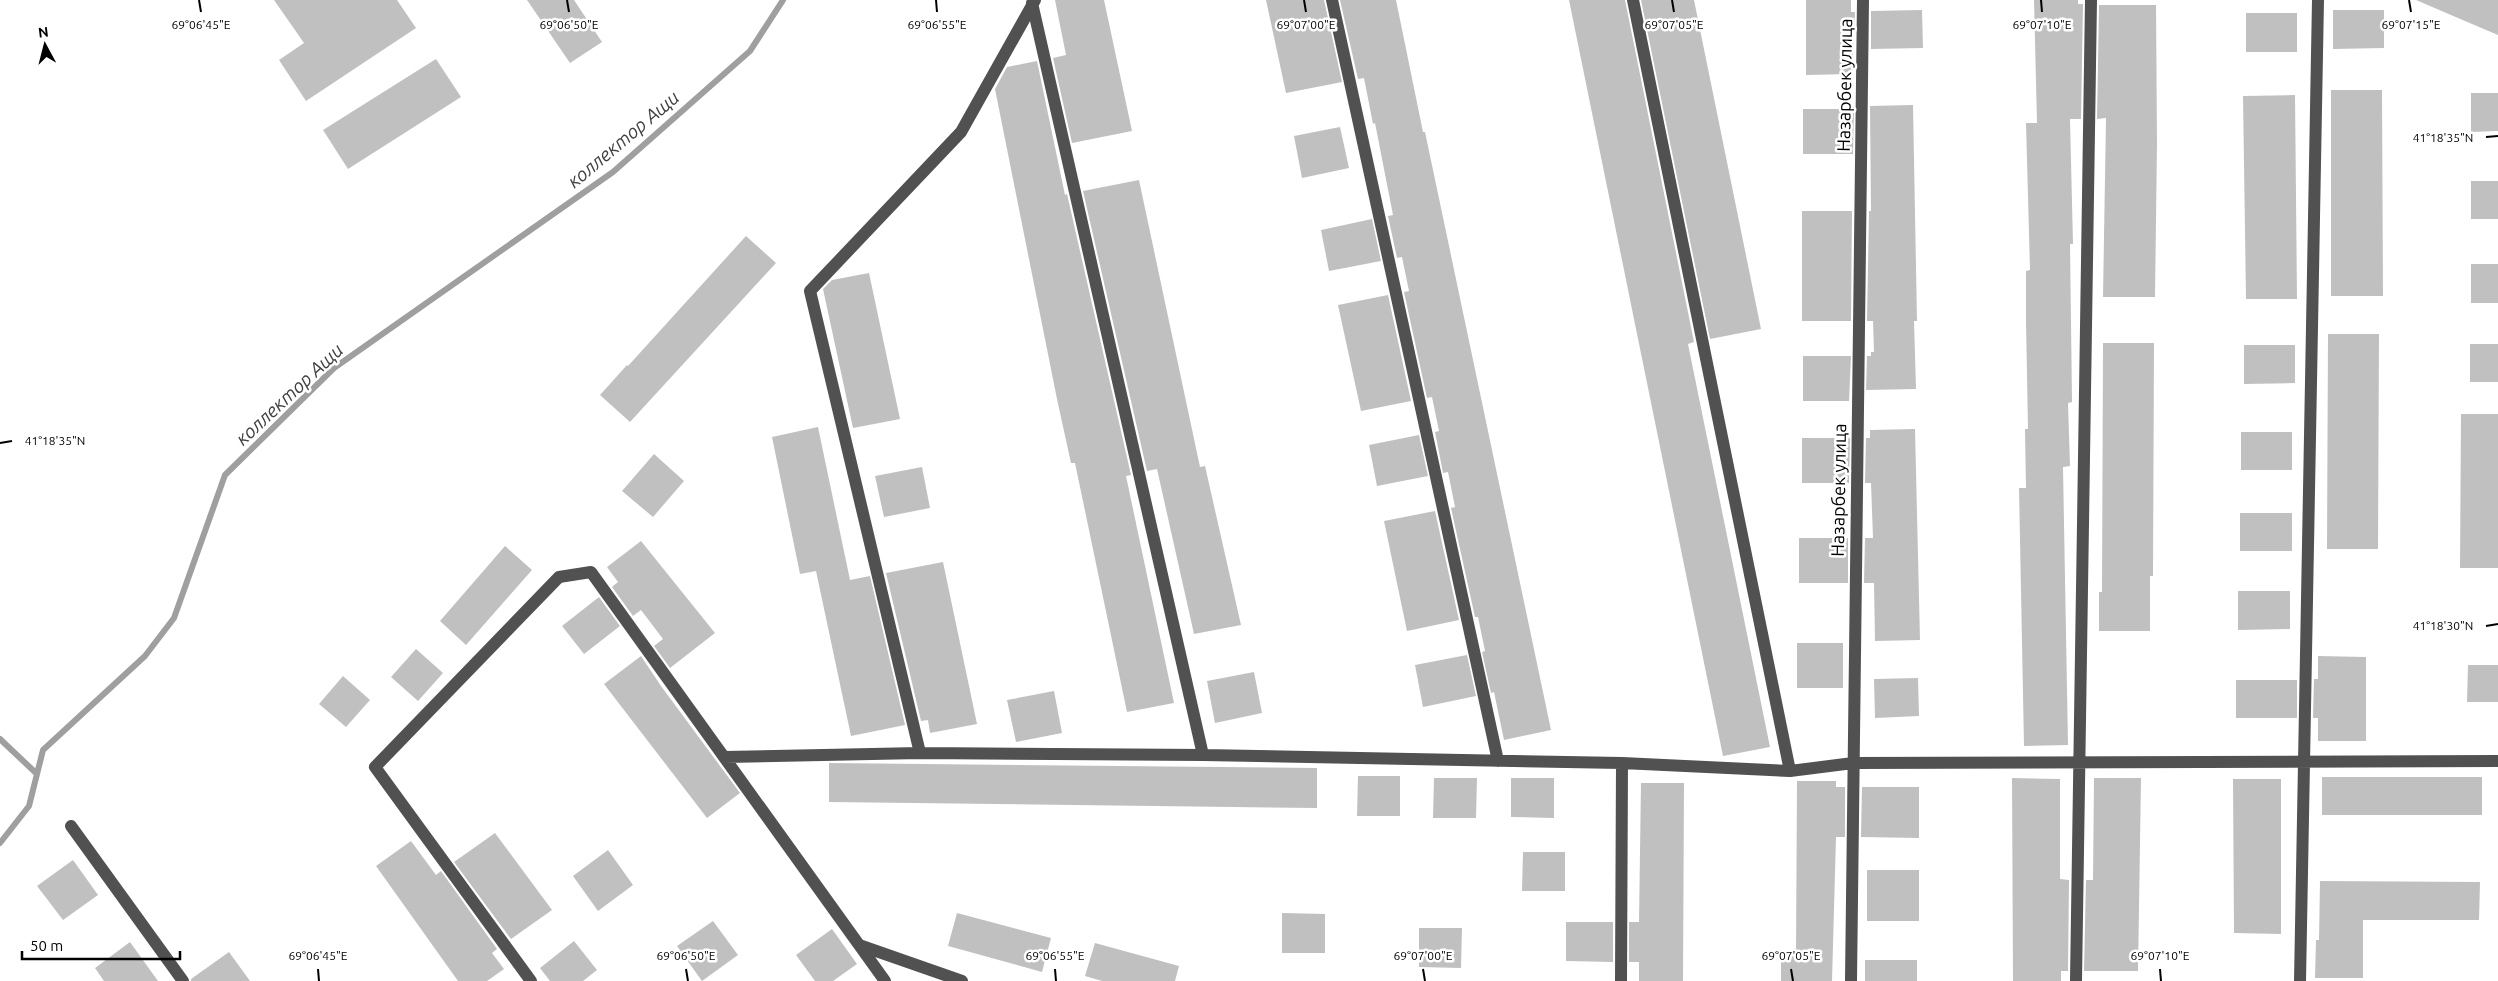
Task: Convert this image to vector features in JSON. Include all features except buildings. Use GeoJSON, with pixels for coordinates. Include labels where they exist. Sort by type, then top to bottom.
{"type":"FeatureCollection","features":[{"type":"Feature","properties":{"kind":"street"},"geometry":{"type":"LineString","coordinates":[[1332,0],[1498,761]]}},
{"type":"Feature","properties":{"kind":"street"},"geometry":{"type":"LineString","coordinates":[[1634,0],[1790,770]]}},
{"type":"Feature","properties":{"kind":"street","name":"Назарбек улица"},"geometry":{"type":"LineString","coordinates":[[1851,981],[1863,0]]}},
{"type":"Feature","properties":{"kind":"street"},"geometry":{"type":"LineString","coordinates":[[2076,981],[2091,0]]}},
{"type":"Feature","properties":{"kind":"street"},"geometry":{"type":"LineString","coordinates":[[2300,981],[2318,0]]}},
{"type":"Feature","properties":{"kind":"street"},"geometry":{"type":"LineString","coordinates":[[1033,1],[1204,755]]}},
{"type":"Feature","properties":{"kind":"street"},"geometry":{"type":"LineString","coordinates":[[920,753],[810,291],[961,132],[1033,1]]}},
{"type":"Feature","properties":{"kind":"street"},"geometry":{"type":"LineString","coordinates":[[531,981],[375,767],[559,577],[591,572],[884,981]]}},
{"type":"Feature","properties":{"kind":"street"},"geometry":{"type":"LineString","coordinates":[[725,757],[920,753],[1204,755],[1622,763],[1790,770],[1853,763],[2498,761]]}},
{"type":"Feature","properties":{"kind":"street"},"geometry":{"type":"LineString","coordinates":[[1621,981],[1622,763]]}},
{"type":"Feature","properties":{"kind":"street"},"geometry":{"type":"LineString","coordinates":[[72,826],[183,981]]}},
{"type":"Feature","properties":{"kind":"street"},"geometry":{"type":"LineString","coordinates":[[859,945],[962,981]]}},
{"type":"Feature","properties":{"kind":"waterway","name":"коллектор Ащи"},"geometry":{"type":"LineString","coordinates":[[0,843],[29,806],[43,750],[145,656],[174,618],[225,475],[334,368],[613,172],[750,51],[783,0]]}},
{"type":"Feature","properties":{"kind":"waterway"},"geometry":{"type":"LineString","coordinates":[[0,739],[37,774]]}}]}
